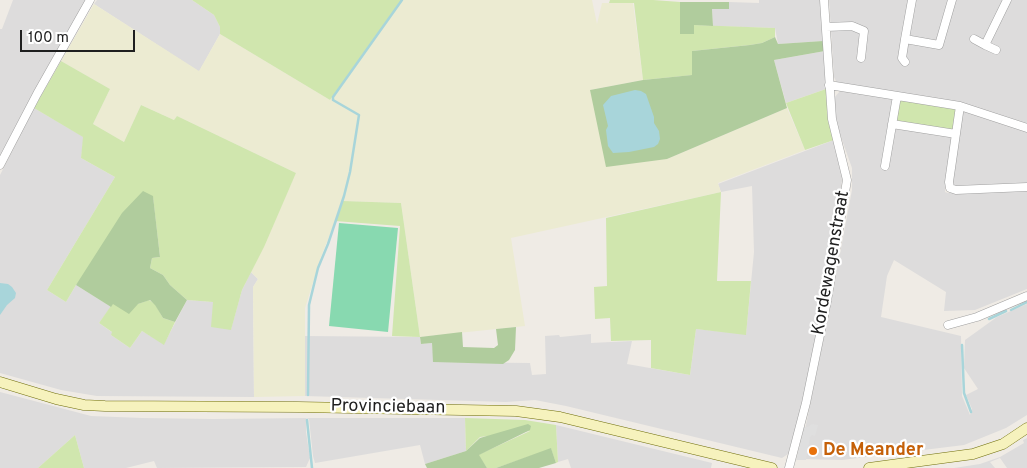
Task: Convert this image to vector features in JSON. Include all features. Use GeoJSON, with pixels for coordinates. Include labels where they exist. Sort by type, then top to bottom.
{"type":"FeatureCollection","features":[{"type":"Feature","properties":{"kind":"main road","name":"Provinciebaan"},"geometry":{"type":"LineString","coordinates":[[0,382],[56,399],[84,405],[477,409],[524,412],[560,417],[772,468]]}},
{"type":"Feature","properties":{"kind":"main road"},"geometry":{"type":"LineString","coordinates":[[869,468],[973,454],[1003,444],[1027,428]]}},
{"type":"Feature","properties":{"kind":"street"},"geometry":{"type":"LineString","coordinates":[[0,165],[37,94],[90,0]]}},
{"type":"Feature","properties":{"kind":"street","name":"Kordewagenstraat"},"geometry":{"type":"LineString","coordinates":[[789,468],[806,403],[827,301],[847,180],[832,119],[824,0]]}},
{"type":"Feature","properties":{"kind":"street"},"geometry":{"type":"LineString","coordinates":[[904,62],[902,58],[912,0]]}},
{"type":"Feature","properties":{"kind":"street"},"geometry":{"type":"LineString","coordinates":[[905,39],[939,46],[952,0]]}},
{"type":"Feature","properties":{"kind":"street"},"geometry":{"type":"LineString","coordinates":[[985,44],[1007,0]]}},
{"type":"Feature","properties":{"kind":"street"},"geometry":{"type":"LineString","coordinates":[[826,27],[852,26],[864,31],[861,58]]}},
{"type":"Feature","properties":{"kind":"street"},"geometry":{"type":"LineString","coordinates":[[974,39],[996,50]]}},
{"type":"Feature","properties":{"kind":"street"},"geometry":{"type":"LineString","coordinates":[[829,85],[960,106],[1027,128]]}},
{"type":"Feature","properties":{"kind":"street"},"geometry":{"type":"LineString","coordinates":[[885,166],[897,96]]}},
{"type":"Feature","properties":{"kind":"street"},"geometry":{"type":"LineString","coordinates":[[960,106],[949,182],[950,188],[956,190],[1027,187]]}},
{"type":"Feature","properties":{"kind":"street"},"geometry":{"type":"LineString","coordinates":[[892,124],[956,134]]}},
{"type":"Feature","properties":{"kind":"street"},"geometry":{"type":"LineString","coordinates":[[948,325],[977,317],[1027,296]]}},
{"type":"Feature","properties":{"kind":"shaded area"},"geometry":{"type":"Polygon","coordinates":[[[13,0],[86,0],[44,73],[0,156],[0,29],[2,29],[13,0]]]}},
{"type":"Feature","properties":{"kind":"shaded area"},"geometry":{"type":"Polygon","coordinates":[[[97,0],[192,0],[214,15],[220,27],[220,34],[199,72],[94,4],[97,0]]]}},
{"type":"Feature","properties":{"kind":"shaded area"},"geometry":{"type":"Polygon","coordinates":[[[759,0],[821,0],[823,41],[778,44],[775,28],[713,26],[712,9],[729,9],[729,2],[759,3],[759,0]]]}},
{"type":"Feature","properties":{"kind":"shaded area"},"geometry":{"type":"Polygon","coordinates":[[[829,0],[1027,0],[1027,124],[837,83],[834,77],[829,0]]]}},
{"type":"Feature","properties":{"kind":"shaded area"},"geometry":{"type":"Polygon","coordinates":[[[825,51],[826,89],[786,103],[774,60],[825,51]]]}},
{"type":"Feature","properties":{"kind":"shaded area"},"geometry":{"type":"Polygon","coordinates":[[[840,91],[891,98],[893,102],[889,128],[951,136],[952,141],[945,192],[1027,191],[1027,289],[975,310],[944,311],[946,292],[894,260],[887,276],[881,317],[961,336],[962,396],[970,415],[972,409],[966,395],[978,389],[964,368],[965,340],[997,317],[1027,304],[1027,415],[1006,428],[964,445],[842,460],[799,459],[852,190],[852,168],[836,123],[834,98],[840,91]]]}},
{"type":"Feature","properties":{"kind":"shaded area"},"geometry":{"type":"Polygon","coordinates":[[[34,108],[84,137],[81,158],[115,177],[47,290],[66,302],[76,285],[111,307],[99,323],[113,333],[111,335],[130,348],[142,331],[164,344],[187,300],[213,302],[231,329],[242,290],[251,272],[258,279],[253,287],[254,397],[97,396],[61,390],[0,373],[0,175],[34,108]]]}},
{"type":"Feature","properties":{"kind":"shaded area"},"geometry":{"type":"Polygon","coordinates":[[[963,111],[1027,132],[1027,185],[956,188],[951,182],[963,111]]]}},
{"type":"Feature","properties":{"kind":"shaded area"},"geometry":{"type":"Polygon","coordinates":[[[834,140],[842,172],[842,181],[821,317],[800,413],[788,454],[782,458],[535,400],[506,402],[305,396],[305,336],[420,337],[421,344],[432,343],[434,362],[530,363],[532,375],[546,374],[545,336],[559,335],[560,337],[591,334],[591,343],[632,341],[627,364],[690,375],[696,329],[746,334],[754,252],[752,186],[721,192],[718,184],[834,140]]]}},
{"type":"Feature","properties":{"kind":"shaded area"},"geometry":{"type":"Polygon","coordinates":[[[0,392],[91,416],[213,419],[306,418],[310,458],[306,467],[157,468],[154,461],[126,468],[84,468],[75,435],[38,468],[0,468],[0,392]]]}},
{"type":"Feature","properties":{"kind":"shaded area"},"geometry":{"type":"Polygon","coordinates":[[[306,418],[465,418],[466,451],[425,464],[420,445],[315,463],[309,419],[306,418]]]}},
{"type":"Feature","properties":{"kind":"shaded area"},"geometry":{"type":"Polygon","coordinates":[[[812,424],[818,425],[815,436],[812,435],[810,437],[806,460],[796,460],[804,427],[812,424]]]}},
{"type":"Feature","properties":{"kind":"shaded area"},"geometry":{"type":"Polygon","coordinates":[[[556,425],[712,463],[711,468],[571,468],[568,459],[558,462],[556,425]]]}},
{"type":"Feature","properties":{"kind":"shaded area"},"geometry":{"type":"Polygon","coordinates":[[[1027,438],[1027,468],[1007,468],[1000,458],[990,462],[995,468],[954,468],[980,464],[1000,457],[1024,443],[1023,440],[1027,438]]]}},
{"type":"Feature","properties":{"kind":"green space"},"geometry":{"type":"Polygon","coordinates":[[[192,0],[402,0],[330,100],[220,34],[220,27],[214,15],[192,0]]]}},
{"type":"Feature","properties":{"kind":"green space"},"geometry":{"type":"Polygon","coordinates":[[[402,0],[592,0],[597,24],[602,3],[633,3],[643,80],[590,90],[667,159],[787,108],[805,150],[718,183],[721,192],[511,238],[525,326],[420,337],[401,203],[343,201],[321,257],[305,308],[305,396],[254,397],[253,287],[258,279],[251,272],[296,173],[177,116],[174,120],[141,105],[124,142],[93,124],[110,89],[61,61],[94,4],[199,71],[220,34],[330,100],[402,0]]]}},
{"type":"Feature","properties":{"kind":"green space"},"geometry":{"type":"Polygon","coordinates":[[[610,0],[680,2],[680,33],[694,34],[694,25],[775,28],[775,37],[762,43],[692,51],[693,75],[643,80],[634,3],[609,3],[610,0]]]}},
{"type":"Feature","properties":{"kind":"green space"},"geometry":{"type":"Polygon","coordinates":[[[680,2],[729,2],[729,9],[712,9],[713,26],[694,25],[694,34],[680,34],[680,2]]]}},
{"type":"Feature","properties":{"kind":"green space"},"geometry":{"type":"Polygon","coordinates":[[[775,37],[778,44],[823,41],[825,51],[774,60],[787,108],[667,159],[606,167],[590,90],[643,80],[692,75],[692,51],[762,43],[775,37]]]}},
{"type":"Feature","properties":{"kind":"green space"},"geometry":{"type":"Polygon","coordinates":[[[61,61],[110,89],[93,124],[124,142],[141,105],[174,120],[177,116],[296,173],[264,247],[242,290],[231,330],[211,327],[213,302],[187,300],[170,285],[163,275],[150,268],[152,258],[160,257],[153,197],[76,285],[66,302],[47,290],[115,177],[81,158],[83,137],[34,108],[61,61]]]}},
{"type":"Feature","properties":{"kind":"green space"},"geometry":{"type":"Polygon","coordinates":[[[826,89],[829,121],[834,140],[805,150],[786,103],[826,89]]]}},
{"type":"Feature","properties":{"kind":"green space"},"geometry":{"type":"Polygon","coordinates":[[[904,99],[955,108],[957,111],[954,128],[949,130],[896,120],[900,101],[904,99]]]}},
{"type":"Feature","properties":{"kind":"green space"},"geometry":{"type":"Polygon","coordinates":[[[143,191],[153,196],[160,257],[152,258],[150,268],[163,275],[170,285],[187,300],[175,322],[163,318],[150,300],[138,304],[129,314],[113,304],[111,307],[76,285],[122,213],[143,191]]]}},
{"type":"Feature","properties":{"kind":"green space"},"geometry":{"type":"Polygon","coordinates":[[[721,192],[717,281],[751,281],[746,335],[696,329],[690,375],[651,368],[651,340],[611,341],[610,318],[595,319],[594,287],[607,286],[606,218],[721,192]]]}},
{"type":"Feature","properties":{"kind":"green space"},"geometry":{"type":"Polygon","coordinates":[[[343,201],[401,203],[420,337],[392,336],[400,226],[335,221],[343,201]]]}},
{"type":"Feature","properties":{"kind":"green space"},"geometry":{"type":"Polygon","coordinates":[[[339,223],[398,228],[388,332],[329,326],[339,223]]]}},
{"type":"Feature","properties":{"kind":"green space"},"geometry":{"type":"Polygon","coordinates":[[[149,300],[155,304],[163,318],[175,322],[164,345],[142,331],[130,348],[111,335],[112,332],[99,323],[113,303],[138,304],[149,300]]]}},
{"type":"Feature","properties":{"kind":"green space"},"geometry":{"type":"Polygon","coordinates":[[[516,327],[515,350],[509,360],[503,364],[433,362],[432,343],[421,344],[420,337],[462,332],[463,347],[494,348],[498,345],[496,329],[516,327]]]}},
{"type":"Feature","properties":{"kind":"green space"},"geometry":{"type":"Polygon","coordinates":[[[465,418],[525,420],[556,425],[558,462],[556,463],[551,449],[496,468],[487,468],[478,455],[530,431],[480,437],[466,451],[465,418]]]}},
{"type":"Feature","properties":{"kind":"green space"},"geometry":{"type":"Polygon","coordinates":[[[528,424],[531,426],[530,430],[479,455],[487,468],[427,468],[425,464],[466,451],[480,438],[528,424]]]}},
{"type":"Feature","properties":{"kind":"green space"},"geometry":{"type":"Polygon","coordinates":[[[75,435],[84,468],[38,468],[75,435]]]}},
{"type":"Feature","properties":{"kind":"green space"},"geometry":{"type":"Polygon","coordinates":[[[551,448],[556,463],[539,468],[496,468],[551,448]]]}},
{"type":"Feature","properties":{"kind":"water"},"geometry":{"type":"Polygon","coordinates":[[[635,90],[646,94],[660,139],[654,147],[613,153],[608,146],[606,130],[608,126],[603,105],[611,96],[635,90]]]}},
{"type":"Feature","properties":{"kind":"water"},"geometry":{"type":"Polygon","coordinates":[[[0,283],[8,284],[16,293],[15,298],[0,315],[0,283]]]}},
{"type":"Feature","properties":{"kind":"waterway"},"geometry":{"type":"LineString","coordinates":[[308,395],[309,305],[318,268],[344,196],[350,172],[359,115],[333,100],[333,97],[402,0]]}},
{"type":"Feature","properties":{"kind":"waterway"},"geometry":{"type":"LineString","coordinates":[[1011,310],[1027,302]]}},
{"type":"Feature","properties":{"kind":"waterway"},"geometry":{"type":"LineString","coordinates":[[989,319],[1006,311]]}},
{"type":"Feature","properties":{"kind":"waterway"},"geometry":{"type":"LineString","coordinates":[[962,345],[964,393],[971,412]]}},
{"type":"Feature","properties":{"kind":"waterway"},"geometry":{"type":"LineString","coordinates":[[307,420],[312,468]]}},
{"type":"Feature","properties":{"kind":"place","name":"De Meander"},"geometry":{"type":"Point","coordinates":[813,451]}}]}
